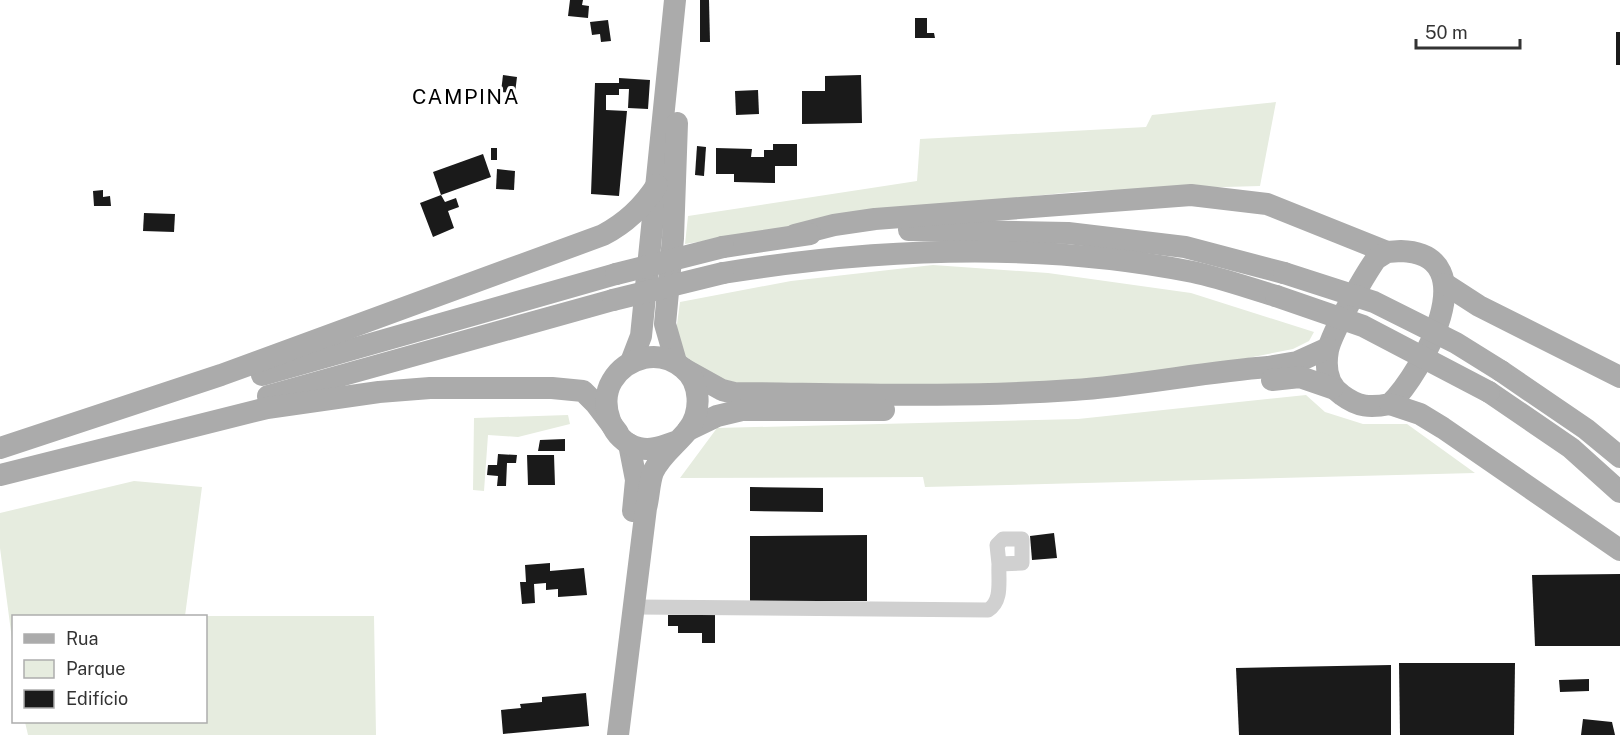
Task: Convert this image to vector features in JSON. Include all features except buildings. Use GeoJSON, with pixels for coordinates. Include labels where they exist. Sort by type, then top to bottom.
{"type":"FeatureCollection","features":[{"type":"Feature","properties":{"kind":"main road"},"geometry":{"type":"LineString","coordinates":[[631,362],[641,336],[675,0]]}},
{"type":"Feature","properties":{"kind":"main road"},"geometry":{"type":"LineString","coordinates":[[618,735],[636,607],[646,508],[654,472],[682,436],[698,408],[698,394],[694,381],[681,366],[665,324],[673,238],[684,0]]}},
{"type":"Feature","properties":{"kind":"main road"},"geometry":{"type":"LineString","coordinates":[[0,448],[221,375],[603,235],[639,209],[657,185]]}},
{"type":"Feature","properties":{"kind":"main road"},"geometry":{"type":"LineString","coordinates":[[0,453],[162,407],[407,332],[723,247],[875,219],[1191,195],[1267,204],[1387,252],[1409,251],[1428,258],[1437,267],[1445,284],[1446,302],[1442,314],[1406,387],[1390,404]]}},
{"type":"Feature","properties":{"kind":"main road"},"geometry":{"type":"LineString","coordinates":[[795,235],[879,230],[1068,233],[1185,247],[1284,273],[1374,302],[1456,343],[1586,429],[1620,457]]}},
{"type":"Feature","properties":{"kind":"main road"},"geometry":{"type":"LineString","coordinates":[[1332,388],[1327,371],[1328,348],[1366,273],[1376,259],[1387,252]]}},
{"type":"Feature","properties":{"kind":"main road"},"geometry":{"type":"LineString","coordinates":[[37,466],[325,379],[613,300],[723,273],[876,254],[1046,253],[1194,272],[1276,296],[1364,326],[1489,392],[1571,448],[1620,492]]}},
{"type":"Feature","properties":{"kind":"main road"},"geometry":{"type":"LineString","coordinates":[[1445,284],[1479,306],[1620,377]]}},
{"type":"Feature","properties":{"kind":"main road"},"geometry":{"type":"LineString","coordinates":[[1328,348],[1297,362],[1268,367],[1076,390],[940,395],[734,393],[722,390],[681,366],[656,357],[631,362],[619,371],[607,395],[610,422],[623,438],[648,449],[682,436],[717,416],[742,410],[1028,409],[1300,377],[1332,388],[1353,403],[1364,406],[1390,404],[1420,414],[1620,550]]}},
{"type":"Feature","properties":{"kind":"main road"},"geometry":{"type":"LineString","coordinates":[[0,475],[267,408],[379,392],[430,388],[552,388],[583,391],[623,438],[636,480],[611,735]]}},
{"type":"Feature","properties":{"kind":"street"},"geometry":{"type":"LineString","coordinates":[[636,607],[988,610],[995,605],[998,596],[999,564]]}},
{"type":"Feature","properties":{"kind":"green space"},"geometry":{"type":"Polygon","coordinates":[[[1276,102],[1260,186],[1083,191],[906,209],[685,244],[688,216],[917,181],[920,139],[1146,127],[1152,115],[1276,102]]]}},
{"type":"Feature","properties":{"kind":"green space"},"geometry":{"type":"Polygon","coordinates":[[[933,265],[1048,273],[1191,293],[1314,332],[1309,341],[1293,349],[1223,363],[1004,389],[743,384],[711,377],[683,354],[676,332],[680,302],[791,281],[933,265]]]}},
{"type":"Feature","properties":{"kind":"green space"},"geometry":{"type":"Polygon","coordinates":[[[1306,395],[1325,412],[1363,424],[1407,424],[1475,473],[925,487],[923,477],[680,478],[717,428],[1078,419],[1306,395]]]}},
{"type":"Feature","properties":{"kind":"green space"},"geometry":{"type":"Polygon","coordinates":[[[568,415],[570,424],[518,437],[488,435],[484,491],[473,490],[474,418],[568,415]]]}},
{"type":"Feature","properties":{"kind":"green space"},"geometry":{"type":"Polygon","coordinates":[[[134,481],[202,487],[185,615],[12,615],[12,639],[0,548],[0,513],[134,481]]]}},
{"type":"Feature","properties":{"kind":"green space"},"geometry":{"type":"Polygon","coordinates":[[[207,616],[374,616],[376,735],[28,735],[25,723],[207,723],[207,616]]]}},
{"type":"Feature","properties":{"kind":"district","name":"CAMPINA"},"geometry":{"type":"Point","coordinates":[466,97]}}]}
